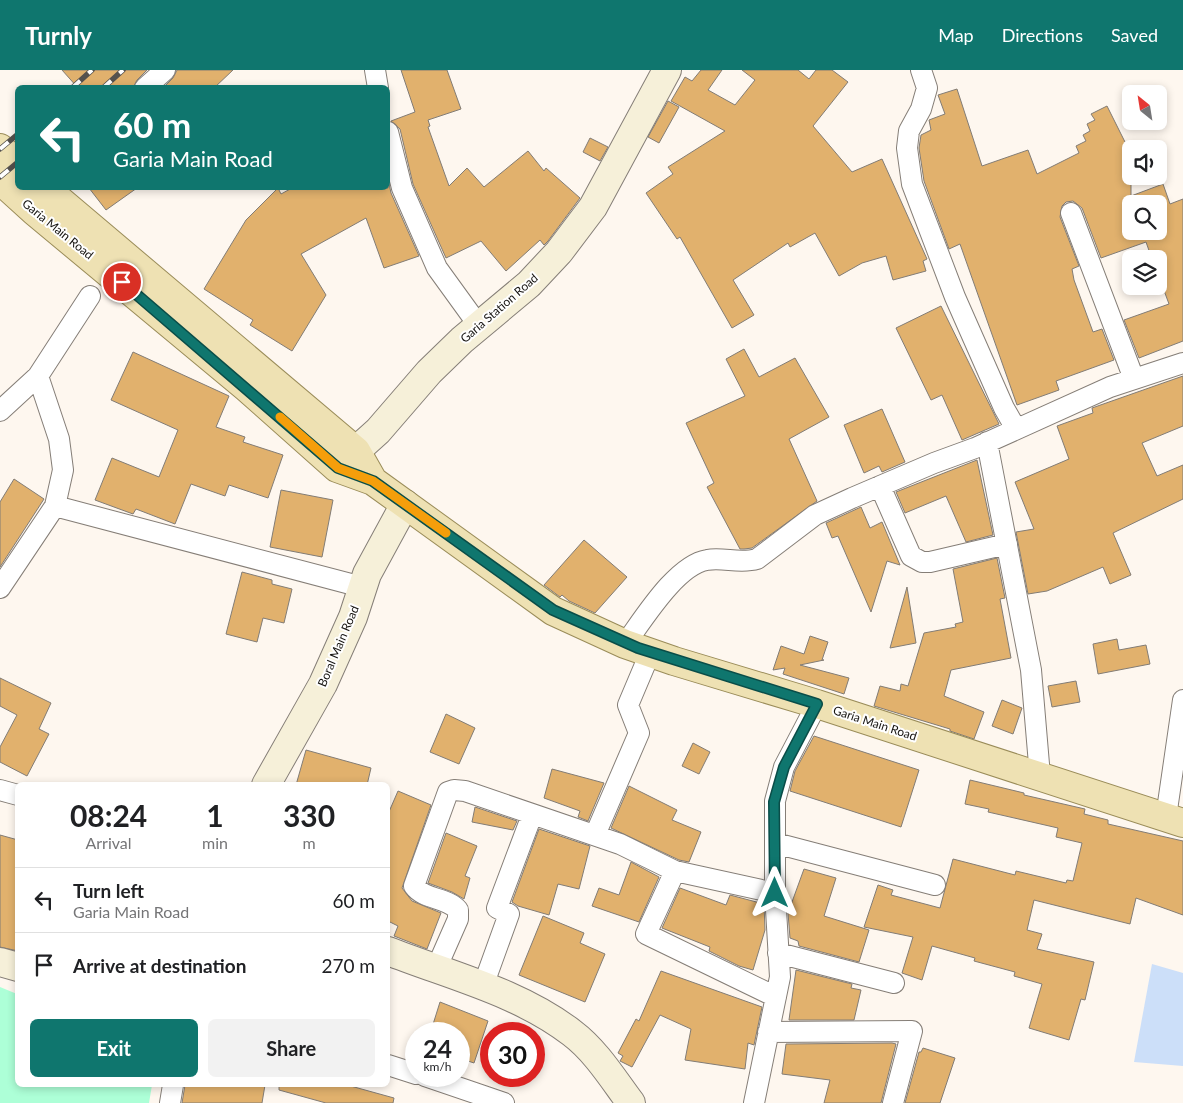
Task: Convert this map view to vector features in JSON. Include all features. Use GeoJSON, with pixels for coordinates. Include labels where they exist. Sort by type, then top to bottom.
{"type":"FeatureCollection","features":[{"type":"Feature","properties":{"kind":"main road","name":"Garia Station Road"},"geometry":{"type":"LineString","coordinates":[[347,460],[378,431],[429,372],[479,326],[530,284],[559,252],[593,207],[667,70]]}},
{"type":"Feature","properties":{"kind":"main road"},"geometry":{"type":"LineString","coordinates":[[0,148],[15,161]]}},
{"type":"Feature","properties":{"kind":"main road","name":"Garia Main Road"},"geometry":{"type":"LineString","coordinates":[[0,180],[15,185]]}},
{"type":"Feature","properties":{"kind":"main road","name":"Garia Main Road"},"geometry":{"type":"LineString","coordinates":[[31,190],[43,194],[240,381],[373,481],[553,610],[638,648],[1174,820]]}},
{"type":"Feature","properties":{"kind":"main road","name":"Boral Main Road"},"geometry":{"type":"LineString","coordinates":[[268,782],[323,684],[352,616],[367,574],[405,504]]}},
{"type":"Feature","properties":{"kind":"main road"},"geometry":{"type":"LineString","coordinates":[[390,952],[483,986],[542,1013],[573,1034],[602,1064],[631,1103]]}},
{"type":"Feature","properties":{"kind":"main road"},"geometry":{"type":"LineString","coordinates":[[0,962],[15,966]]}},
{"type":"Feature","properties":{"kind":"street"},"geometry":{"type":"LineString","coordinates":[[148,85],[165,70]]}},
{"type":"Feature","properties":{"kind":"street"},"geometry":{"type":"LineString","coordinates":[[374,70],[377,85]]}},
{"type":"Feature","properties":{"kind":"street"},"geometry":{"type":"LineString","coordinates":[[921,70],[927,88],[921,109],[910,131],[907,148],[912,184],[955,297],[1004,408],[1016,428]]}},
{"type":"Feature","properties":{"kind":"street"},"geometry":{"type":"LineString","coordinates":[[390,140],[402,188],[437,268],[479,326]]}},
{"type":"Feature","properties":{"kind":"street"},"geometry":{"type":"LineString","coordinates":[[1070,213],[1134,379]]}},
{"type":"Feature","properties":{"kind":"street"},"geometry":{"type":"LineString","coordinates":[[0,411],[38,376],[90,296]]}},
{"type":"Feature","properties":{"kind":"street"},"geometry":{"type":"LineString","coordinates":[[595,834],[639,733],[628,706],[638,648],[650,610],[692,565],[707,560],[748,561],[757,559],[815,515],[1110,387],[1183,362]]}},
{"type":"Feature","properties":{"kind":"street"},"geometry":{"type":"LineString","coordinates":[[0,588],[55,506],[63,470],[59,440],[38,376]]}},
{"type":"Feature","properties":{"kind":"street"},"geometry":{"type":"LineString","coordinates":[[987,442],[1031,670],[1040,776]]}},
{"type":"Feature","properties":{"kind":"street"},"geometry":{"type":"LineString","coordinates":[[880,486],[912,556],[916,560],[930,562],[1007,544]]}},
{"type":"Feature","properties":{"kind":"street"},"geometry":{"type":"LineString","coordinates":[[55,506],[362,587]]}},
{"type":"Feature","properties":{"kind":"street"},"geometry":{"type":"LineString","coordinates":[[1174,820],[1183,700]]}},
{"type":"Feature","properties":{"kind":"street"},"geometry":{"type":"LineString","coordinates":[[754,1103],[780,977],[775,893],[774,802],[784,767],[817,704]]}},
{"type":"Feature","properties":{"kind":"street"},"geometry":{"type":"LineString","coordinates":[[0,790],[15,794]]}},
{"type":"Feature","properties":{"kind":"street"},"geometry":{"type":"LineString","coordinates":[[436,970],[458,919],[458,910],[453,905],[418,892],[414,886],[448,792],[454,790],[465,791],[532,815],[595,834],[675,871],[775,893]]}},
{"type":"Feature","properties":{"kind":"street"},"geometry":{"type":"LineString","coordinates":[[483,986],[509,914],[497,908],[532,815]]}},
{"type":"Feature","properties":{"kind":"street"},"geometry":{"type":"LineString","coordinates":[[775,843],[935,885]]}},
{"type":"Feature","properties":{"kind":"street"},"geometry":{"type":"LineString","coordinates":[[675,871],[646,934],[776,997]]}},
{"type":"Feature","properties":{"kind":"street"},"geometry":{"type":"LineString","coordinates":[[778,953],[894,984]]}},
{"type":"Feature","properties":{"kind":"street"},"geometry":{"type":"LineString","coordinates":[[768,1032],[912,1031],[893,1103]]}},
{"type":"Feature","properties":{"kind":"street"},"geometry":{"type":"LineString","coordinates":[[390,1066],[405,1070]]}},
{"type":"Feature","properties":{"kind":"street"},"geometry":{"type":"LineString","coordinates":[[170,1103],[173,1087]]}},
{"type":"Feature","properties":{"kind":"street"},"geometry":{"type":"LineString","coordinates":[[457,1087],[504,1103]]}},
{"type":"Feature","properties":{"kind":"green space"},"geometry":{"type":"Polygon","coordinates":[[[0,987],[15,993],[15,1087],[152,1087],[149,1103],[0,1103],[0,987]]]}},
{"type":"Feature","properties":{"kind":"water"},"geometry":{"type":"Polygon","coordinates":[[[1152,964],[1183,973],[1183,1066],[1134,1062],[1152,964]]]}},
{"type":"Feature","properties":{"kind":"building"},"geometry":{"type":"Polygon","coordinates":[[[62,70],[147,70],[134,85],[75,85],[62,70]]]}},
{"type":"Feature","properties":{"kind":"building"},"geometry":{"type":"Polygon","coordinates":[[[177,70],[233,70],[217,85],[166,85],[173,78],[177,70]]]}},
{"type":"Feature","properties":{"kind":"building"},"geometry":{"type":"Polygon","coordinates":[[[401,70],[447,70],[461,109],[428,120],[430,126],[428,127],[449,186],[467,168],[484,187],[528,151],[544,171],[546,168],[580,198],[544,245],[540,240],[506,271],[481,241],[446,258],[413,184],[400,129],[391,121],[415,112],[401,70]]]}},
{"type":"Feature","properties":{"kind":"building"},"geometry":{"type":"Polygon","coordinates":[[[701,70],[722,70],[708,90],[735,105],[755,80],[742,70],[798,70],[809,79],[816,70],[832,70],[848,82],[813,126],[852,172],[882,159],[927,259],[923,261],[926,271],[893,280],[886,256],[862,263],[839,276],[815,233],[790,247],[788,243],[733,280],[754,315],[732,328],[680,237],[677,239],[646,193],[673,174],[668,167],[725,131],[671,101],[685,77],[692,81],[701,70]]]}},
{"type":"Feature","properties":{"kind":"building"},"geometry":{"type":"Polygon","coordinates":[[[957,89],[982,166],[1028,150],[1037,174],[1079,153],[1076,146],[1086,141],[1083,135],[1090,131],[1087,124],[1095,120],[1091,114],[1107,106],[1124,140],[1122,140],[1122,185],[1131,185],[1131,195],[1122,195],[1122,240],[1167,240],[1167,195],[1170,204],[1183,199],[1183,341],[1139,358],[1124,320],[1169,304],[1166,295],[1167,250],[1149,250],[1146,242],[1101,258],[1082,208],[1073,201],[1066,202],[1062,206],[1060,217],[1079,266],[1072,269],[1074,280],[1093,332],[1102,329],[1114,360],[1056,381],[1059,390],[1017,405],[960,244],[949,249],[924,181],[919,148],[921,135],[931,130],[929,120],[945,114],[938,95],[957,89]]]}},
{"type":"Feature","properties":{"kind":"building"},"geometry":{"type":"Polygon","coordinates":[[[668,101],[679,107],[659,143],[648,137],[668,101]]]}},
{"type":"Feature","properties":{"kind":"building"},"geometry":{"type":"Polygon","coordinates":[[[590,138],[608,147],[600,161],[583,152],[590,138]]]}},
{"type":"Feature","properties":{"kind":"building"},"geometry":{"type":"Polygon","coordinates":[[[1160,185],[1163,185],[1167,195],[1134,195],[1160,185]]]}},
{"type":"Feature","properties":{"kind":"building"},"geometry":{"type":"Polygon","coordinates":[[[390,188],[419,256],[384,268],[366,218],[301,254],[326,295],[292,351],[250,325],[253,320],[204,289],[246,220],[276,190],[279,190],[281,194],[288,190],[390,190],[390,188]]]}},
{"type":"Feature","properties":{"kind":"building"},"geometry":{"type":"Polygon","coordinates":[[[91,190],[134,190],[106,210],[91,190]]]}},
{"type":"Feature","properties":{"kind":"building"},"geometry":{"type":"Polygon","coordinates":[[[941,306],[999,424],[962,440],[942,395],[931,400],[896,328],[941,306]]]}},
{"type":"Feature","properties":{"kind":"building"},"geometry":{"type":"Polygon","coordinates":[[[744,349],[759,377],[795,358],[829,417],[789,439],[817,501],[752,548],[740,549],[707,487],[714,483],[686,423],[745,396],[726,359],[744,349]]]}},
{"type":"Feature","properties":{"kind":"building"},"geometry":{"type":"Polygon","coordinates":[[[133,352],[229,396],[216,427],[245,437],[243,442],[283,455],[268,498],[229,485],[225,496],[191,484],[175,524],[136,509],[133,514],[95,500],[112,458],[159,477],[178,430],[111,400],[133,352]]]}},
{"type":"Feature","properties":{"kind":"building"},"geometry":{"type":"Polygon","coordinates":[[[1183,376],[1183,426],[1142,443],[1157,476],[1183,465],[1183,499],[1113,533],[1131,575],[1110,584],[1103,567],[1047,591],[1028,594],[1016,532],[1034,529],[1015,482],[1069,459],[1057,426],[1093,413],[1092,408],[1183,376]]]}},
{"type":"Feature","properties":{"kind":"building"},"geometry":{"type":"Polygon","coordinates":[[[882,409],[905,462],[882,472],[879,466],[864,473],[844,425],[882,409]]]}},
{"type":"Feature","properties":{"kind":"building"},"geometry":{"type":"Polygon","coordinates":[[[977,460],[993,535],[966,542],[946,496],[905,513],[896,492],[977,460]]]}},
{"type":"Feature","properties":{"kind":"building"},"geometry":{"type":"Polygon","coordinates":[[[14,479],[44,499],[0,567],[0,502],[14,479]]]}},
{"type":"Feature","properties":{"kind":"building"},"geometry":{"type":"Polygon","coordinates":[[[281,490],[333,500],[322,557],[270,547],[281,490]]]}},
{"type":"Feature","properties":{"kind":"building"},"geometry":{"type":"Polygon","coordinates":[[[861,507],[870,528],[882,522],[900,565],[887,561],[871,612],[838,536],[832,538],[826,523],[861,507]]]}},
{"type":"Feature","properties":{"kind":"building"},"geometry":{"type":"Polygon","coordinates":[[[584,540],[627,577],[595,613],[569,601],[562,595],[560,597],[544,585],[584,540]]]}},
{"type":"Feature","properties":{"kind":"building"},"geometry":{"type":"Polygon","coordinates":[[[997,558],[1005,598],[1000,599],[1011,658],[951,670],[944,696],[984,712],[974,739],[950,731],[950,729],[874,706],[880,686],[900,691],[901,684],[908,686],[924,633],[956,627],[955,624],[963,622],[953,569],[997,558]]]}},
{"type":"Feature","properties":{"kind":"building"},"geometry":{"type":"Polygon","coordinates":[[[242,572],[272,580],[272,584],[292,589],[284,623],[263,618],[257,642],[226,634],[242,572]]]}},
{"type":"Feature","properties":{"kind":"building"},"geometry":{"type":"Polygon","coordinates":[[[907,587],[916,643],[890,648],[907,587]]]}},
{"type":"Feature","properties":{"kind":"building"},"geometry":{"type":"Polygon","coordinates":[[[810,636],[828,642],[822,660],[824,660],[800,665],[849,678],[844,694],[783,674],[785,668],[773,670],[781,646],[804,654],[810,636]]]}},
{"type":"Feature","properties":{"kind":"building"},"geometry":{"type":"Polygon","coordinates":[[[1117,639],[1119,650],[1146,645],[1150,664],[1098,674],[1093,644],[1117,639]]]}},
{"type":"Feature","properties":{"kind":"building"},"geometry":{"type":"Polygon","coordinates":[[[0,678],[51,703],[39,729],[49,734],[27,776],[0,762],[0,747],[17,715],[0,706],[0,678]]]}},
{"type":"Feature","properties":{"kind":"building"},"geometry":{"type":"Polygon","coordinates":[[[1076,681],[1080,702],[1052,707],[1048,686],[1076,681]]]}},
{"type":"Feature","properties":{"kind":"building"},"geometry":{"type":"Polygon","coordinates":[[[1002,700],[1022,708],[1013,734],[992,726],[1002,700]]]}},
{"type":"Feature","properties":{"kind":"building"},"geometry":{"type":"Polygon","coordinates":[[[446,714],[475,728],[459,764],[430,752],[446,714]]]}},
{"type":"Feature","properties":{"kind":"building"},"geometry":{"type":"Polygon","coordinates":[[[814,736],[919,770],[901,827],[790,791],[795,771],[814,736]]]}},
{"type":"Feature","properties":{"kind":"building"},"geometry":{"type":"Polygon","coordinates":[[[693,743],[710,752],[699,774],[682,766],[693,743]]]}},
{"type":"Feature","properties":{"kind":"building"},"geometry":{"type":"Polygon","coordinates":[[[306,750],[371,768],[368,782],[297,782],[306,750]]]}},
{"type":"Feature","properties":{"kind":"building"},"geometry":{"type":"Polygon","coordinates":[[[552,769],[604,783],[588,821],[578,817],[580,811],[544,798],[552,769]]]}},
{"type":"Feature","properties":{"kind":"building"},"geometry":{"type":"Polygon","coordinates":[[[970,780],[1085,809],[1084,814],[1108,820],[1108,824],[1183,841],[1183,915],[1136,898],[1130,924],[1034,900],[1027,930],[1042,934],[1037,949],[1094,962],[1085,1000],[1081,999],[1069,1040],[1029,1028],[1042,984],[1014,976],[1015,972],[974,961],[975,958],[932,946],[922,980],[902,973],[913,937],[864,927],[878,885],[893,890],[891,895],[940,908],[953,859],[1015,875],[1016,871],[1066,883],[1067,880],[1073,881],[1082,843],[1056,837],[1058,828],[988,812],[989,809],[965,804],[970,780]]]}},
{"type":"Feature","properties":{"kind":"building"},"geometry":{"type":"Polygon","coordinates":[[[629,786],[677,810],[672,820],[701,832],[689,862],[679,860],[611,828],[629,786]]]}},
{"type":"Feature","properties":{"kind":"building"},"geometry":{"type":"Polygon","coordinates":[[[398,791],[431,805],[402,888],[412,901],[441,913],[427,949],[394,936],[398,926],[390,922],[390,809],[398,791]]]}},
{"type":"Feature","properties":{"kind":"building"},"geometry":{"type":"Polygon","coordinates":[[[475,807],[517,821],[513,830],[472,822],[475,807]]]}},
{"type":"Feature","properties":{"kind":"building"},"geometry":{"type":"Polygon","coordinates":[[[539,829],[590,846],[579,889],[558,884],[549,915],[518,906],[512,902],[539,829]]]}},
{"type":"Feature","properties":{"kind":"building"},"geometry":{"type":"Polygon","coordinates":[[[446,833],[477,846],[465,876],[470,878],[464,899],[452,892],[428,883],[446,833]]]}},
{"type":"Feature","properties":{"kind":"building"},"geometry":{"type":"Polygon","coordinates":[[[0,835],[15,839],[15,950],[0,947],[0,835]]]}},
{"type":"Feature","properties":{"kind":"building"},"geometry":{"type":"Polygon","coordinates":[[[631,862],[659,877],[639,922],[592,906],[599,888],[619,895],[631,862]]]}},
{"type":"Feature","properties":{"kind":"building"},"geometry":{"type":"Polygon","coordinates":[[[804,869],[836,878],[824,916],[869,930],[859,962],[799,946],[798,941],[790,938],[788,913],[804,869]]]}},
{"type":"Feature","properties":{"kind":"building"},"geometry":{"type":"Polygon","coordinates":[[[680,888],[726,905],[730,895],[764,904],[765,930],[753,970],[739,966],[709,951],[710,947],[662,928],[680,888]]]}},
{"type":"Feature","properties":{"kind":"building"},"geometry":{"type":"Polygon","coordinates":[[[543,916],[584,933],[580,943],[605,954],[585,1002],[519,975],[543,916]]]}},
{"type":"Feature","properties":{"kind":"building"},"geometry":{"type":"Polygon","coordinates":[[[796,970],[852,984],[851,988],[861,990],[854,1020],[789,1020],[796,970]]]}},
{"type":"Feature","properties":{"kind":"building"},"geometry":{"type":"Polygon","coordinates":[[[661,971],[762,1007],[754,1045],[748,1043],[745,1069],[685,1060],[691,1029],[660,1015],[632,1067],[620,1061],[623,1056],[618,1053],[636,1019],[639,1021],[661,971]]]}},
{"type":"Feature","properties":{"kind":"building"},"geometry":{"type":"Polygon","coordinates":[[[440,1002],[488,1021],[480,1022],[480,1045],[474,1063],[470,1062],[470,1022],[434,1022],[440,1002]]]}},
{"type":"Feature","properties":{"kind":"building"},"geometry":{"type":"Polygon","coordinates":[[[786,1044],[896,1044],[881,1103],[824,1103],[830,1080],[782,1074],[786,1044]]]}},
{"type":"Feature","properties":{"kind":"building"},"geometry":{"type":"Polygon","coordinates":[[[923,1048],[955,1058],[940,1103],[905,1103],[919,1052],[923,1048]]]}},
{"type":"Feature","properties":{"kind":"building"},"geometry":{"type":"Polygon","coordinates":[[[185,1087],[265,1087],[262,1103],[182,1103],[185,1087]]]}},
{"type":"Feature","properties":{"kind":"building"},"geometry":{"type":"Polygon","coordinates":[[[279,1087],[354,1087],[394,1098],[393,1103],[326,1103],[279,1090],[279,1087]]]}},
{"type":"Feature","properties":{"kind":"railway"},"geometry":{"type":"LineString","coordinates":[[75,85],[92,70]]}},
{"type":"Feature","properties":{"kind":"railway"},"geometry":{"type":"LineString","coordinates":[[106,85],[123,70]]}},
{"type":"Feature","properties":{"kind":"railway"},"geometry":{"type":"LineString","coordinates":[[0,149],[15,136]]}},
{"type":"Feature","properties":{"kind":"railway"},"geometry":{"type":"LineString","coordinates":[[0,177],[15,164]]}},
{"type":"Feature","properties":{"kind":"slow traffic"},"geometry":{"type":"LineString","coordinates":[[280,417],[338,468],[373,481],[446,533]]}},
{"type":"Feature","properties":{"kind":"route"},"geometry":{"type":"LineString","coordinates":[[122,282],[338,468],[373,481],[553,610],[625,644],[674,661],[817,704],[784,767],[774,802],[775,893]]}}]}
